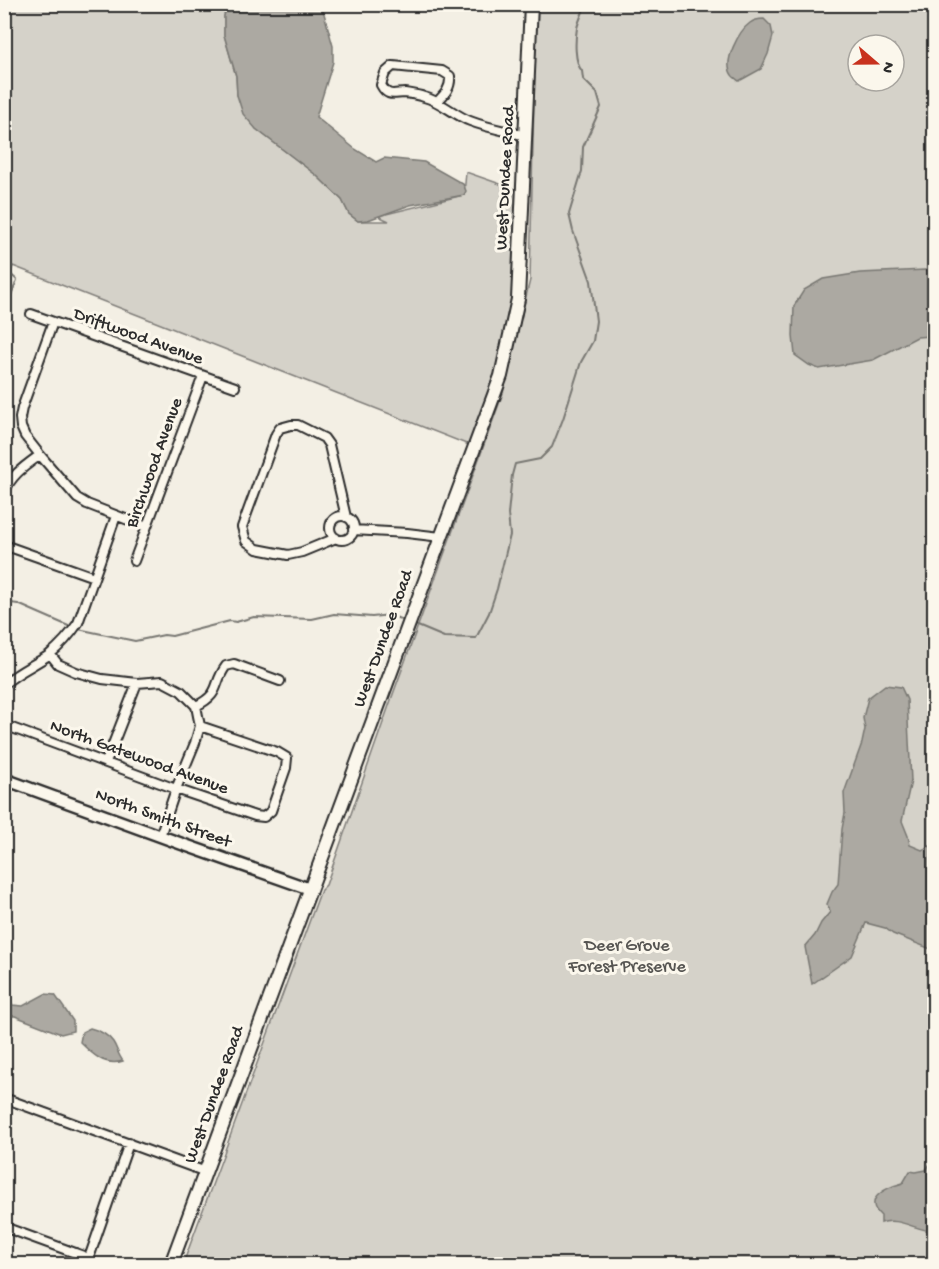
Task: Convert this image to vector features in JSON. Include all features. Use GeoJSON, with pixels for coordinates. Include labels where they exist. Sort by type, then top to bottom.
{"type":"FeatureCollection","features":[{"type":"Feature","properties":{"kind":"main road","name":"West Dundee Road"},"geometry":{"type":"LineString","coordinates":[[171,1264],[501,376],[518,299],[531,4]]}},
{"type":"Feature","properties":{"kind":"street"},"geometry":{"type":"LineString","coordinates":[[437,102],[451,84],[450,76],[442,71],[393,66],[385,73],[381,85],[385,91],[394,95],[404,93],[424,96],[470,121],[526,136]]}},
{"type":"Feature","properties":{"kind":"street","name":"Driftwood Avenue"},"geometry":{"type":"LineString","coordinates":[[31,314],[234,387]]}},
{"type":"Feature","properties":{"kind":"street"},"geometry":{"type":"LineString","coordinates":[[53,322],[22,408],[20,418],[25,436],[77,498],[146,527]]}},
{"type":"Feature","properties":{"kind":"street","name":"Birchwood Avenue"},"geometry":{"type":"LineString","coordinates":[[134,561],[203,376]]}},
{"type":"Feature","properties":{"kind":"street"},"geometry":{"type":"LineString","coordinates":[[336,538],[330,528],[332,521],[338,516],[346,517],[352,522],[353,530],[350,536],[336,538],[302,552],[288,555],[257,549],[246,541],[242,527],[280,428],[297,425],[324,438],[329,445],[346,517]]}},
{"type":"Feature","properties":{"kind":"street"},"geometry":{"type":"LineString","coordinates":[[4,493],[15,474],[40,455]]}},
{"type":"Feature","properties":{"kind":"street"},"geometry":{"type":"LineString","coordinates":[[4,684],[50,654],[69,636],[78,623],[116,516]]}},
{"type":"Feature","properties":{"kind":"street"},"geometry":{"type":"LineString","coordinates":[[353,530],[441,537]]}},
{"type":"Feature","properties":{"kind":"street"},"geometry":{"type":"LineString","coordinates":[[4,545],[94,577]]}},
{"type":"Feature","properties":{"kind":"street"},"geometry":{"type":"LineString","coordinates":[[50,654],[58,664],[102,679],[137,683],[162,681],[181,691],[196,706],[200,726],[160,836]]}},
{"type":"Feature","properties":{"kind":"street"},"geometry":{"type":"LineString","coordinates":[[196,706],[208,700],[226,666],[234,664],[280,681]]}},
{"type":"Feature","properties":{"kind":"street"},"geometry":{"type":"LineString","coordinates":[[106,762],[137,683]]}},
{"type":"Feature","properties":{"kind":"street","name":"North Gatewood Avenue"},"geometry":{"type":"LineString","coordinates":[[4,725],[176,789],[264,817],[271,811],[286,768],[287,758],[277,752],[200,726]]}},
{"type":"Feature","properties":{"kind":"street","name":"North Smith Street"},"geometry":{"type":"LineString","coordinates":[[4,779],[310,890]]}},
{"type":"Feature","properties":{"kind":"street"},"geometry":{"type":"LineString","coordinates":[[4,1098],[206,1172]]}},
{"type":"Feature","properties":{"kind":"street"},"geometry":{"type":"LineString","coordinates":[[4,1227],[88,1258],[129,1143]]}},
{"type":"Feature","properties":{"kind":"green space"},"geometry":{"type":"Polygon","coordinates":[[[5,5],[227,5],[224,16],[224,35],[236,76],[237,95],[256,129],[316,175],[342,200],[349,214],[358,221],[389,221],[378,216],[464,195],[466,172],[523,192],[508,343],[474,447],[13,266],[5,288],[5,5]]]}},
{"type":"Feature","properties":{"kind":"green space","name":"Deer Grove Forest Preserve"},"geometry":{"type":"Polygon","coordinates":[[[536,5],[934,5],[934,1264],[183,1264],[321,890],[326,885],[503,393],[530,280],[536,5]]]}},
{"type":"Feature","properties":{"kind":"shaded area"},"geometry":{"type":"Polygon","coordinates":[[[227,5],[323,5],[333,46],[333,62],[316,117],[355,149],[376,162],[384,158],[424,162],[463,184],[466,191],[464,195],[410,205],[368,220],[358,221],[349,214],[342,200],[316,175],[256,129],[243,114],[237,95],[236,76],[224,35],[224,16],[227,5]]]}},
{"type":"Feature","properties":{"kind":"shaded area"},"geometry":{"type":"Polygon","coordinates":[[[764,19],[771,26],[773,36],[768,54],[761,69],[739,81],[729,69],[733,47],[750,23],[764,19]]]}},
{"type":"Feature","properties":{"kind":"shaded area"},"geometry":{"type":"Polygon","coordinates":[[[925,270],[934,272],[934,332],[930,336],[917,337],[873,360],[819,369],[795,355],[794,306],[804,290],[823,279],[860,273],[925,270]]]}},
{"type":"Feature","properties":{"kind":"shaded area"},"geometry":{"type":"Polygon","coordinates":[[[885,685],[901,687],[907,700],[911,781],[902,821],[910,845],[922,850],[934,844],[934,953],[931,949],[893,934],[885,928],[866,923],[852,956],[812,984],[805,947],[830,912],[827,904],[838,884],[845,813],[844,793],[862,743],[865,729],[863,718],[868,698],[885,685]]]}},
{"type":"Feature","properties":{"kind":"shaded area"},"geometry":{"type":"Polygon","coordinates":[[[5,965],[12,982],[8,997],[12,1005],[23,1006],[45,994],[55,995],[73,1021],[73,1031],[61,1034],[15,1016],[9,1016],[5,1023],[5,965]]]}},
{"type":"Feature","properties":{"kind":"shaded area"},"geometry":{"type":"Polygon","coordinates":[[[90,1028],[111,1039],[123,1061],[105,1061],[94,1055],[80,1042],[82,1032],[90,1028]]]}},
{"type":"Feature","properties":{"kind":"shaded area"},"geometry":{"type":"Polygon","coordinates":[[[934,1158],[934,1231],[894,1221],[881,1223],[881,1216],[874,1204],[879,1194],[903,1183],[910,1171],[926,1170],[934,1158]]]}},
{"type":"Feature","properties":{"kind":"waterway"},"geometry":{"type":"LineString","coordinates":[[413,624],[444,637],[476,638],[489,613],[497,589],[510,535],[508,514],[515,464],[540,459],[552,447],[581,362],[593,341],[596,321],[591,281],[569,214],[582,171],[583,147],[601,107],[597,93],[583,79],[576,57],[577,28],[586,4]]}},
{"type":"Feature","properties":{"kind":"waterway"},"geometry":{"type":"LineString","coordinates":[[4,271],[17,280],[4,313]]}},
{"type":"Feature","properties":{"kind":"waterway"},"geometry":{"type":"LineString","coordinates":[[4,602],[18,604],[73,628]]}},
{"type":"Feature","properties":{"kind":"waterway"},"geometry":{"type":"LineString","coordinates":[[78,629],[135,641],[164,635],[172,636],[254,617],[312,619],[334,614],[372,617],[390,615],[405,621]]}}]}
